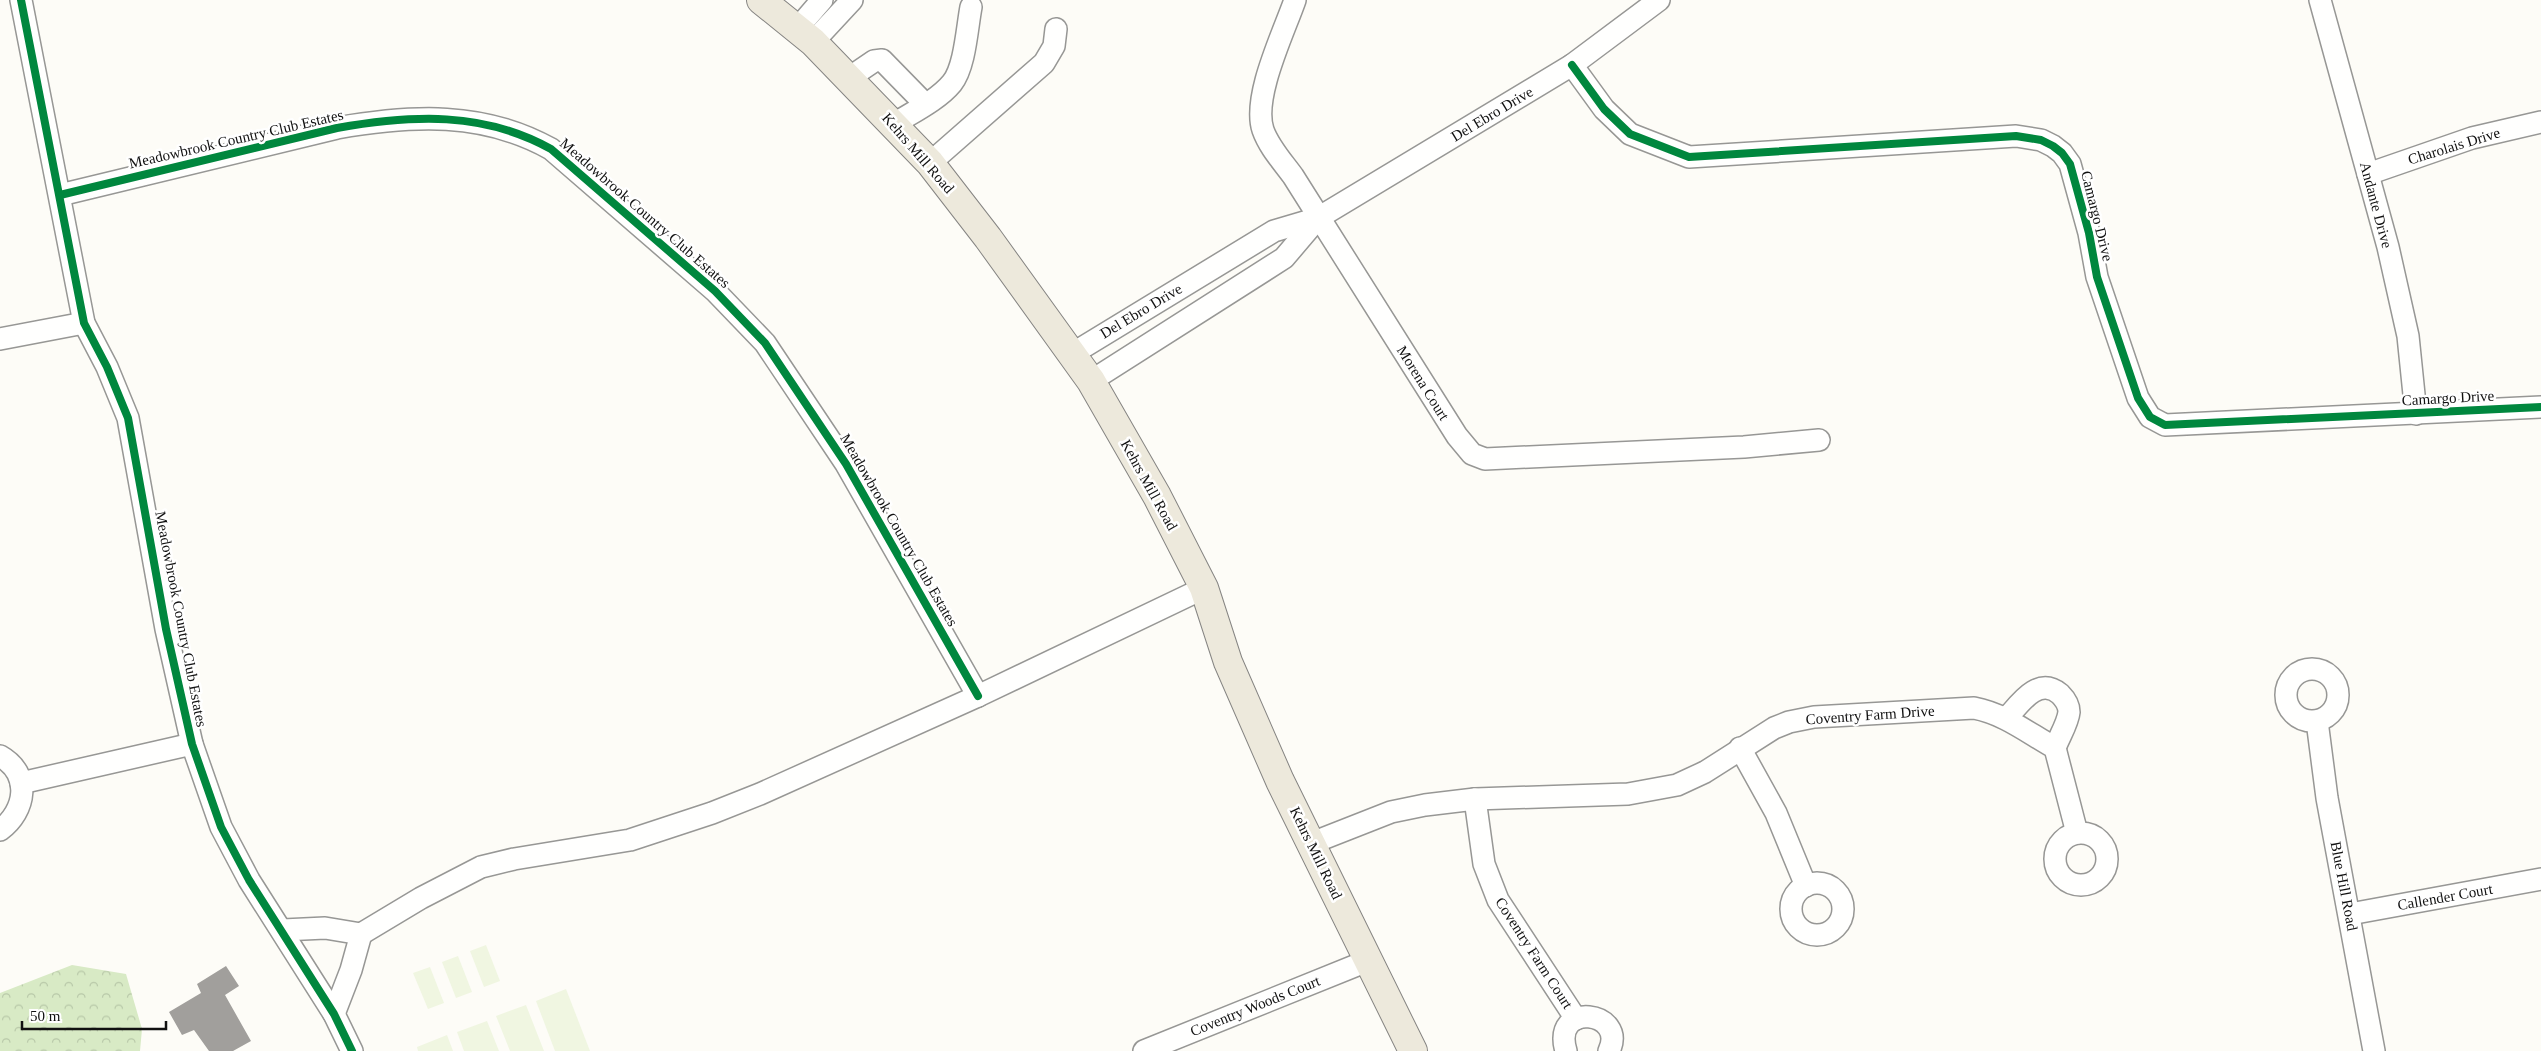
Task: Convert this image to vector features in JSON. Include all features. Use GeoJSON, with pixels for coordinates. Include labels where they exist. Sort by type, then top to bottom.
{"type":"FeatureCollection","features":[{"type":"Feature","properties":{"kind":"main road","name":"Kehrs Mill Road"},"geometry":{"type":"LineString","coordinates":[[761,0],[805,35],[930,163],[988,238],[1091,381],[1157,496],[1204,588],[1228,662],[1280,781],[1312,843],[1367,961],[1414,1051]]}},
{"type":"Feature","properties":{"kind":"street","name":"Meadowbrook Country Club Estates"},"geometry":{"type":"LineString","coordinates":[[21,0],[84,323],[107,367],[128,418],[166,629],[192,744],[221,827],[249,880],[283,930],[334,1014],[352,1051]]}},
{"type":"Feature","properties":{"kind":"street"},"geometry":{"type":"LineString","coordinates":[[805,35],[822,0]]}},
{"type":"Feature","properties":{"kind":"street"},"geometry":{"type":"LineString","coordinates":[[805,35],[852,0]]}},
{"type":"Feature","properties":{"kind":"street","name":"Morena Court"},"geometry":{"type":"LineString","coordinates":[[1295,0],[1268,72],[1261,109],[1263,129],[1270,146],[1293,176],[1457,436],[1472,454],[1485,460],[1744,447],[1819,440]]}},
{"type":"Feature","properties":{"kind":"street","name":"Del Ebro Drive"},"geometry":{"type":"LineString","coordinates":[[1072,354],[1274,230],[1318,218],[1572,65],[1659,0]]}},
{"type":"Feature","properties":{"kind":"street","name":"Andante Drive"},"geometry":{"type":"LineString","coordinates":[[2320,0],[2388,247],[2408,336],[2416,414]]}},
{"type":"Feature","properties":{"kind":"street"},"geometry":{"type":"LineString","coordinates":[[894,124],[925,104],[952,83],[958,73],[971,7]]}},
{"type":"Feature","properties":{"kind":"street"},"geometry":{"type":"LineString","coordinates":[[930,163],[1044,63],[1054,46],[1056,29]]}},
{"type":"Feature","properties":{"kind":"street"},"geometry":{"type":"LineString","coordinates":[[849,78],[874,62],[882,60],[925,104]]}},
{"type":"Feature","properties":{"kind":"street","name":"Camargo Drive"},"geometry":{"type":"LineString","coordinates":[[1572,65],[1604,109],[1630,134],[1689,157],[2016,136],[2041,140],[2062,153],[2070,164],[2089,233],[2097,277],[2138,398],[2150,417],[2165,425],[2541,407]]}},
{"type":"Feature","properties":{"kind":"street","name":"Meadowbrook Country Club Estates"},"geometry":{"type":"LineString","coordinates":[[60,195],[337,128],[382,120],[424,117],[464,121],[498,126],[528,136],[551,149],[708,285],[741,316],[765,343],[846,464],[978,696]]}},
{"type":"Feature","properties":{"kind":"street","name":"Charolais Drive"},"geometry":{"type":"LineString","coordinates":[[2368,174],[2472,138],[2541,122]]}},
{"type":"Feature","properties":{"kind":"street","name":"Del Ebro Drive"},"geometry":{"type":"LineString","coordinates":[[1091,381],[1284,258],[1318,218]]}},
{"type":"Feature","properties":{"kind":"street"},"geometry":{"type":"LineString","coordinates":[[0,339],[84,323]]}},
{"type":"Feature","properties":{"kind":"street"},"geometry":{"type":"LineString","coordinates":[[334,1014],[361,934],[421,898],[481,867],[514,859],[630,840],[760,794],[978,696],[1204,588]]}},
{"type":"Feature","properties":{"kind":"street"},"geometry":{"type":"LineString","coordinates":[[2007,718],[2032,692],[2048,688],[2058,692],[2068,706],[2069,714],[2055,748],[2077,832]]}},
{"type":"Feature","properties":{"kind":"street","name":"Coventry Farm Drive"},"geometry":{"type":"LineString","coordinates":[[1312,843],[1391,812],[1425,805],[1475,800],[1628,794],[1653,791],[1677,784],[1705,772],[1774,728],[1814,717],[1974,708],[1993,712],[2007,718],[2055,748]]}},
{"type":"Feature","properties":{"kind":"street","name":"Blue Hill Road"},"geometry":{"type":"LineString","coordinates":[[2318,721],[2327,798],[2374,1051]]}},
{"type":"Feature","properties":{"kind":"street","name":"Meadowbrook Country Club Estates"},"geometry":{"type":"LineString","coordinates":[[21,783],[192,744]]}},
{"type":"Feature","properties":{"kind":"street"},"geometry":{"type":"LineString","coordinates":[[1740,748],[1776,813],[1806,886]]}},
{"type":"Feature","properties":{"kind":"street"},"geometry":{"type":"LineString","coordinates":[[0,756],[16,770],[21,783],[22,797],[18,810],[11,822],[0,830]]}},
{"type":"Feature","properties":{"kind":"street","name":"Coventry Farm Court"},"geometry":{"type":"LineString","coordinates":[[1475,800],[1484,864],[1498,900],[1576,1018]]}},
{"type":"Feature","properties":{"kind":"street","name":"Callender Court"},"geometry":{"type":"LineString","coordinates":[[2350,914],[2541,879]]}},
{"type":"Feature","properties":{"kind":"street"},"geometry":{"type":"LineString","coordinates":[[283,930],[325,928],[361,934]]}},
{"type":"Feature","properties":{"kind":"street","name":"Coventry Woods Court"},"geometry":{"type":"LineString","coordinates":[[1144,1051],[1367,961]]}},
{"type":"Feature","properties":{"kind":"street","name":"Coventry Farm Court"},"geometry":{"type":"LineString","coordinates":[[1566,1051],[1564,1034],[1569,1024],[1576,1018],[1592,1016],[1606,1024],[1612,1038],[1609,1051]]}},
{"type":"Feature","properties":{"kind":"green space"},"geometry":{"type":"Polygon","coordinates":[[[486,945],[500,981],[484,987],[470,951],[486,945]]]}},
{"type":"Feature","properties":{"kind":"green space"},"geometry":{"type":"Polygon","coordinates":[[[458,956],[472,992],[456,998],[442,962],[458,956]]]}},
{"type":"Feature","properties":{"kind":"green space"},"geometry":{"type":"Polygon","coordinates":[[[72,965],[126,974],[142,1029],[140,1051],[0,1051],[0,993],[72,965]]]}},
{"type":"Feature","properties":{"kind":"green space"},"geometry":{"type":"Polygon","coordinates":[[[430,967],[444,1003],[428,1009],[413,973],[430,967]]]}},
{"type":"Feature","properties":{"kind":"green space"},"geometry":{"type":"Polygon","coordinates":[[[566,989],[590,1051],[555,1051],[536,1001],[566,989]]]}},
{"type":"Feature","properties":{"kind":"green space"},"geometry":{"type":"Polygon","coordinates":[[[526,1005],[544,1051],[510,1051],[496,1016],[526,1005]]]}},
{"type":"Feature","properties":{"kind":"green space"},"geometry":{"type":"Polygon","coordinates":[[[487,1021],[499,1051],[464,1051],[457,1032],[487,1021]]]}},
{"type":"Feature","properties":{"kind":"green space"},"geometry":{"type":"Polygon","coordinates":[[[447,1035],[453,1051],[418,1051],[417,1047],[447,1035]]]}},
{"type":"Feature","properties":{"kind":"building"},"geometry":{"type":"Polygon","coordinates":[[[226,966],[239,986],[225,995],[251,1041],[233,1051],[209,1051],[194,1030],[182,1035],[169,1012],[201,993],[197,984],[226,966]]]}},
{"type":"Feature","properties":{"kind":"cycle path"},"geometry":{"type":"LineString","coordinates":[[21,0],[84,323],[107,367],[128,418],[166,629],[192,744],[221,827],[249,880],[334,1014],[352,1051]]}},
{"type":"Feature","properties":{"kind":"cycle path"},"geometry":{"type":"LineString","coordinates":[[1572,65],[1604,109],[1630,134],[1689,157],[2016,136],[2041,140],[2053,146],[2062,153],[2070,164],[2089,233],[2097,277],[2138,398],[2150,417],[2165,425],[2541,407]]}},
{"type":"Feature","properties":{"kind":"cycle path"},"geometry":{"type":"LineString","coordinates":[[60,195],[337,128],[393,120],[447,119],[473,122],[499,128],[551,149],[715,291],[765,343],[846,464],[978,696]]}}]}
